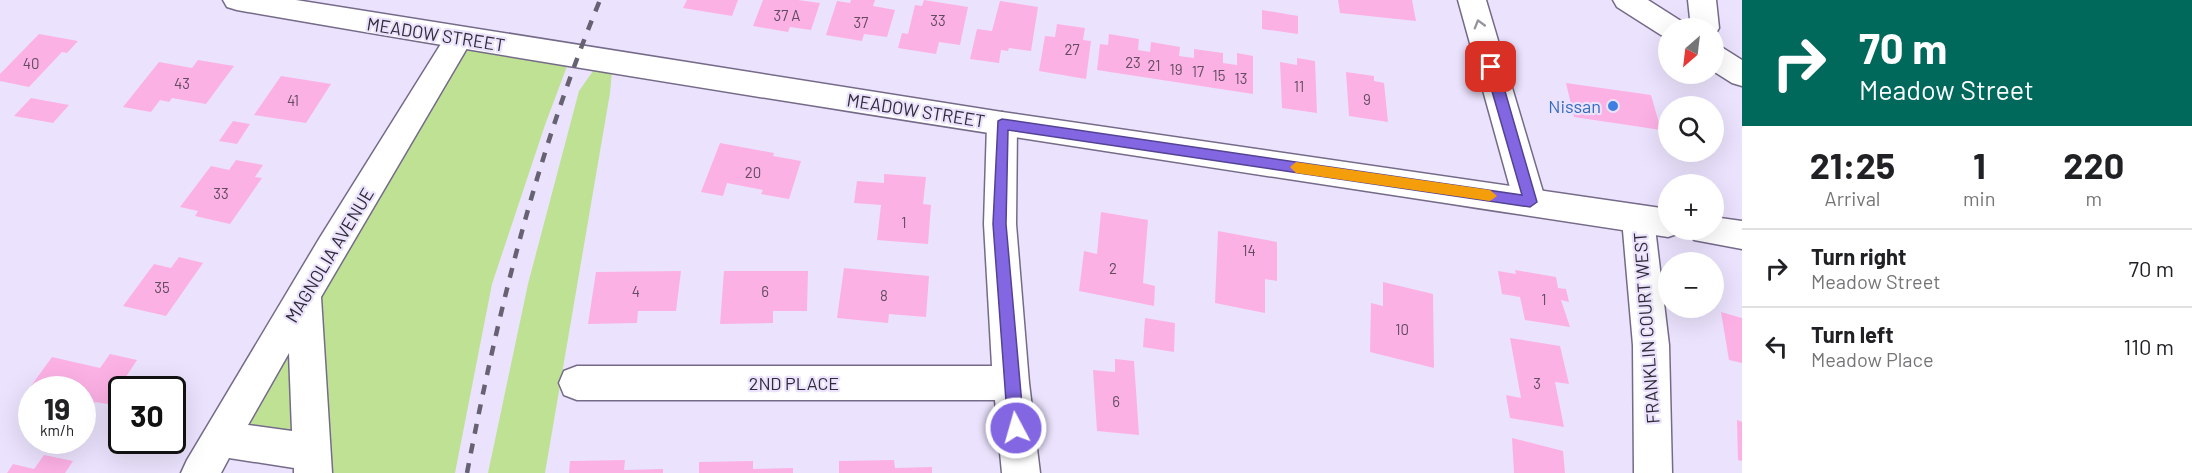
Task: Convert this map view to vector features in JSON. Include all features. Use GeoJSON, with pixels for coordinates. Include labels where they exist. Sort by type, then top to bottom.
{"type":"FeatureCollection","features":[{"type":"Feature","properties":{"kind":"street","name":"MEADOW STREET"},"geometry":{"type":"LineString","coordinates":[[237,0],[459,38],[1002,124],[1653,221]]}},
{"type":"Feature","properties":{"kind":"street"},"geometry":{"type":"LineString","coordinates":[[1472,0],[1530,202]]}},
{"type":"Feature","properties":{"kind":"street"},"geometry":{"type":"LineString","coordinates":[[1627,0],[1658,20]]}},
{"type":"Feature","properties":{"kind":"street"},"geometry":{"type":"LineString","coordinates":[[1702,0],[1704,18]]}},
{"type":"Feature","properties":{"kind":"street","name":"MAGNOLIA AVENUE"},"geometry":{"type":"LineString","coordinates":[[200,473],[459,38]]}},
{"type":"Feature","properties":{"kind":"street"},"geometry":{"type":"LineString","coordinates":[[1724,63],[1742,75]]}},
{"type":"Feature","properties":{"kind":"street"},"geometry":{"type":"LineString","coordinates":[[1002,124],[1000,224],[1011,383],[1021,473]]}},
{"type":"Feature","properties":{"kind":"street","name":"FRANKLIN COURT WEST"},"geometry":{"type":"LineString","coordinates":[[1653,221],[1651,345],[1653,473]]}},
{"type":"Feature","properties":{"kind":"street"},"geometry":{"type":"LineString","coordinates":[[1724,232],[1742,235]]}},
{"type":"Feature","properties":{"kind":"street"},"geometry":{"type":"LineString","coordinates":[[221,439],[312,463],[304,296]]}},
{"type":"Feature","properties":{"kind":"street","name":"2ND PLACE"},"geometry":{"type":"LineString","coordinates":[[577,383],[1011,383]]}},
{"type":"Feature","properties":{"kind":"green space"},"geometry":{"type":"Polygon","coordinates":[[[459,37],[572,53],[545,125],[492,284],[455,473],[312,473],[304,325],[459,37]]]}},
{"type":"Feature","properties":{"kind":"green space"},"geometry":{"type":"Polygon","coordinates":[[[602,58],[613,60],[610,93],[545,473],[488,473],[528,284],[579,91],[602,58]]]}},
{"type":"Feature","properties":{"kind":"green space"},"geometry":{"type":"Polygon","coordinates":[[[290,348],[302,440],[244,431],[290,348]]]}},
{"type":"Feature","properties":{"kind":"building"},"geometry":{"type":"Polygon","coordinates":[[[687,0],[738,0],[732,16],[683,8],[687,0]]]}},
{"type":"Feature","properties":{"kind":"building"},"geometry":{"type":"Polygon","coordinates":[[[763,0],[798,0],[820,3],[811,30],[790,27],[788,32],[753,26],[763,0]]]}},
{"type":"Feature","properties":{"kind":"building"},"geometry":{"type":"Polygon","coordinates":[[[851,0],[875,0],[873,6],[895,10],[887,37],[864,34],[862,41],[826,35],[837,1],[850,3],[851,0]]]}},
{"type":"Feature","properties":{"kind":"building"},"geometry":{"type":"Polygon","coordinates":[[[924,0],[968,7],[960,45],[939,42],[936,54],[898,48],[902,33],[908,34],[915,5],[922,6],[924,0]]]}},
{"type":"Feature","properties":{"kind":"building"},"geometry":{"type":"Polygon","coordinates":[[[1338,0],[1412,0],[1416,21],[1340,13],[1338,0]]]}},
{"type":"Feature","properties":{"kind":"building"},"geometry":{"type":"Polygon","coordinates":[[[1000,1],[1038,7],[1031,51],[1009,48],[1008,51],[1001,50],[999,63],[970,59],[977,29],[992,31],[1000,1]]]}},
{"type":"Feature","properties":{"kind":"building"},"geometry":{"type":"Polygon","coordinates":[[[1262,10],[1298,16],[1298,34],[1262,29],[1262,10]]]}},
{"type":"Feature","properties":{"kind":"building"},"geometry":{"type":"Polygon","coordinates":[[[1057,24],[1085,28],[1083,40],[1091,41],[1086,79],[1039,71],[1045,36],[1055,37],[1057,24]]]}},
{"type":"Feature","properties":{"kind":"building"},"geometry":{"type":"Polygon","coordinates":[[[39,34],[78,41],[67,53],[62,52],[29,87],[0,81],[0,74],[39,34]]]}},
{"type":"Feature","properties":{"kind":"building"},"geometry":{"type":"Polygon","coordinates":[[[1109,34],[1139,39],[1138,50],[1150,52],[1151,42],[1180,47],[1179,56],[1194,58],[1194,49],[1223,53],[1223,63],[1237,65],[1237,53],[1253,56],[1253,94],[1097,70],[1100,44],[1108,45],[1109,34]]]}},
{"type":"Feature","properties":{"kind":"building"},"geometry":{"type":"Polygon","coordinates":[[[1297,58],[1315,61],[1317,113],[1282,108],[1280,62],[1297,65],[1297,58]]]}},
{"type":"Feature","properties":{"kind":"building"},"geometry":{"type":"Polygon","coordinates":[[[198,60],[234,66],[206,104],[172,98],[169,102],[160,100],[151,112],[123,107],[159,62],[192,68],[198,60]]]}},
{"type":"Feature","properties":{"kind":"building"},"geometry":{"type":"Polygon","coordinates":[[[1346,72],[1374,76],[1374,81],[1384,83],[1388,122],[1349,116],[1346,72]]]}},
{"type":"Feature","properties":{"kind":"building"},"geometry":{"type":"Polygon","coordinates":[[[281,76],[331,84],[306,123],[254,115],[281,76]]]}},
{"type":"Feature","properties":{"kind":"building","name":"Nissan"},"geometry":{"type":"Polygon","coordinates":[[[1566,83],[1651,95],[1658,120],[1658,130],[1574,117],[1566,83]]]}},
{"type":"Feature","properties":{"kind":"building"},"geometry":{"type":"Polygon","coordinates":[[[31,98],[69,105],[53,123],[14,116],[31,98]]]}},
{"type":"Feature","properties":{"kind":"building"},"geometry":{"type":"Polygon","coordinates":[[[233,121],[250,124],[237,144],[219,141],[233,121]]]}},
{"type":"Feature","properties":{"kind":"building"},"geometry":{"type":"Polygon","coordinates":[[[720,143],[774,153],[773,156],[801,161],[789,199],[761,194],[763,190],[727,183],[723,196],[701,192],[720,143]]]}},
{"type":"Feature","properties":{"kind":"building"},"geometry":{"type":"Polygon","coordinates":[[[236,160],[263,165],[255,177],[262,178],[230,224],[195,216],[198,211],[180,207],[211,166],[229,170],[236,160]]]}},
{"type":"Feature","properties":{"kind":"building"},"geometry":{"type":"Polygon","coordinates":[[[884,174],[926,177],[923,204],[931,205],[928,244],[877,240],[881,205],[854,203],[857,181],[884,183],[884,174]]]}},
{"type":"Feature","properties":{"kind":"building"},"geometry":{"type":"Polygon","coordinates":[[[1101,212],[1148,220],[1143,283],[1155,286],[1154,306],[1079,291],[1084,251],[1097,254],[1101,212]]]}},
{"type":"Feature","properties":{"kind":"building"},"geometry":{"type":"Polygon","coordinates":[[[1218,231],[1277,242],[1277,281],[1265,279],[1265,313],[1215,303],[1218,231]]]}},
{"type":"Feature","properties":{"kind":"building"},"geometry":{"type":"Polygon","coordinates":[[[179,257],[203,263],[166,316],[123,306],[154,264],[171,268],[179,257]]]}},
{"type":"Feature","properties":{"kind":"building"},"geometry":{"type":"Polygon","coordinates":[[[844,268],[929,276],[926,317],[889,314],[888,323],[837,318],[844,268]]]}},
{"type":"Feature","properties":{"kind":"building"},"geometry":{"type":"Polygon","coordinates":[[[1515,270],[1556,277],[1558,288],[1566,289],[1569,302],[1561,300],[1570,327],[1525,320],[1520,297],[1502,294],[1498,271],[1516,274],[1515,270]]]}},
{"type":"Feature","properties":{"kind":"building"},"geometry":{"type":"Polygon","coordinates":[[[681,271],[676,311],[638,311],[637,323],[588,324],[596,272],[681,271]]]}},
{"type":"Feature","properties":{"kind":"building"},"geometry":{"type":"Polygon","coordinates":[[[724,271],[808,271],[807,311],[773,311],[773,323],[720,324],[724,271]]]}},
{"type":"Feature","properties":{"kind":"building"},"geometry":{"type":"Polygon","coordinates":[[[1383,282],[1433,294],[1434,368],[1370,352],[1371,303],[1383,306],[1383,282]]]}},
{"type":"Feature","properties":{"kind":"building"},"geometry":{"type":"Polygon","coordinates":[[[1724,313],[1742,318],[1742,363],[1729,360],[1722,318],[1724,318],[1724,313]]]}},
{"type":"Feature","properties":{"kind":"building"},"geometry":{"type":"Polygon","coordinates":[[[1145,318],[1175,323],[1174,352],[1143,347],[1145,318]]]}},
{"type":"Feature","properties":{"kind":"building"},"geometry":{"type":"Polygon","coordinates":[[[1510,338],[1560,346],[1569,384],[1555,382],[1564,427],[1510,418],[1506,395],[1521,398],[1510,338]]]}},
{"type":"Feature","properties":{"kind":"building"},"geometry":{"type":"Polygon","coordinates":[[[110,354],[137,360],[126,376],[108,376],[108,404],[96,402],[96,376],[38,376],[52,357],[100,368],[110,354]]]}},
{"type":"Feature","properties":{"kind":"building"},"geometry":{"type":"Polygon","coordinates":[[[1115,359],[1134,361],[1139,435],[1097,431],[1093,370],[1115,372],[1115,359]]]}},
{"type":"Feature","properties":{"kind":"building"},"geometry":{"type":"Polygon","coordinates":[[[1737,420],[1742,422],[1742,461],[1738,460],[1737,420]]]}},
{"type":"Feature","properties":{"kind":"building"},"geometry":{"type":"Polygon","coordinates":[[[1512,438],[1563,451],[1565,473],[1514,473],[1512,438]]]}},
{"type":"Feature","properties":{"kind":"building"},"geometry":{"type":"Polygon","coordinates":[[[44,455],[73,461],[65,473],[7,473],[13,464],[34,469],[44,455]]]}},
{"type":"Feature","properties":{"kind":"building"},"geometry":{"type":"Polygon","coordinates":[[[625,460],[624,470],[663,469],[663,473],[569,473],[570,461],[625,460]]]}},
{"type":"Feature","properties":{"kind":"building"},"geometry":{"type":"Polygon","coordinates":[[[894,460],[895,468],[932,467],[932,473],[839,473],[839,461],[894,460]]]}},
{"type":"Feature","properties":{"kind":"building"},"geometry":{"type":"Polygon","coordinates":[[[753,461],[753,469],[793,468],[793,473],[699,473],[699,462],[753,461]]]}},
{"type":"Feature","properties":{"kind":"railway"},"geometry":{"type":"LineString","coordinates":[[467,473],[506,292],[538,174],[577,58],[600,0]]}},
{"type":"Feature","properties":{"kind":"slow traffic"},"geometry":{"type":"LineString","coordinates":[[1296,167],[1490,196]]}},
{"type":"Feature","properties":{"kind":"place","name":"Nissan"},"geometry":{"type":"Point","coordinates":[1613,106]}},
{"type":"Feature","properties":{"kind":"route"},"geometry":{"type":"LineString","coordinates":[[1016,428],[1000,224],[1002,124],[1530,202],[1491,67]]}}]}
